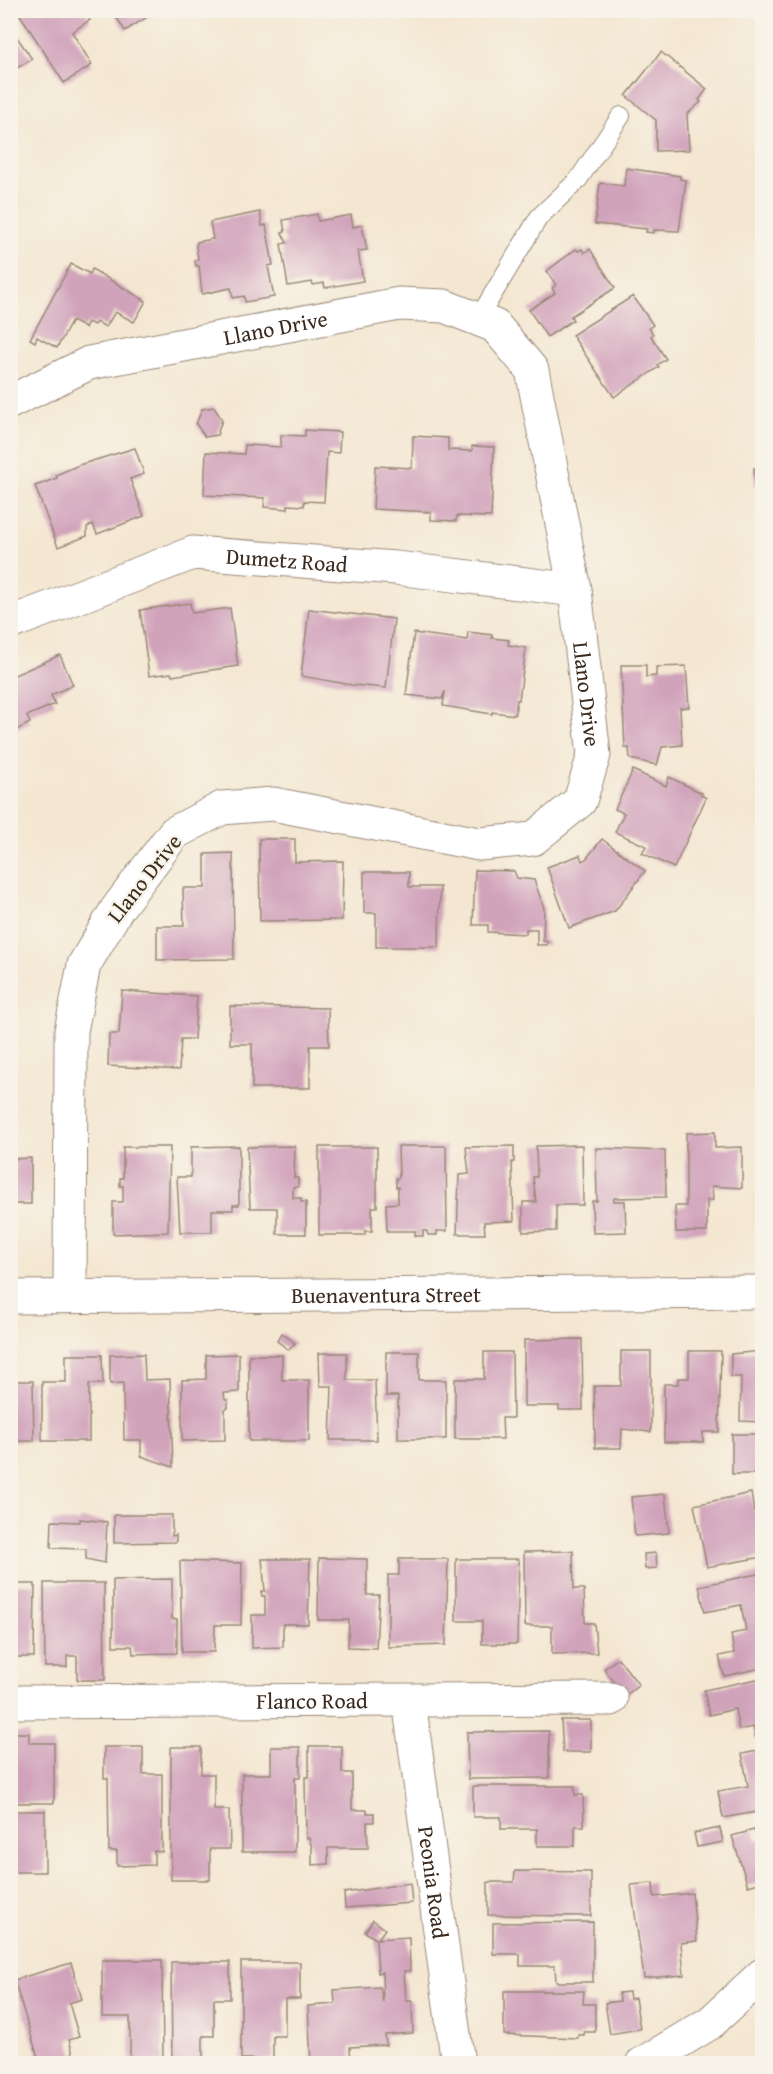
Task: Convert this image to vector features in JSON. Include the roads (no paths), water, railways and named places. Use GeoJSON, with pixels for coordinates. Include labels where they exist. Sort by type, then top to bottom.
{"type":"FeatureCollection","features":[{"type":"Feature","properties":{"kind":"street","name":"Llano Drive"},"geometry":{"type":"LineString","coordinates":[[10,402],[89,363],[399,304],[444,306],[495,326],[532,370],[575,590],[594,755],[580,801],[533,839],[479,844],[273,804],[222,808],[174,833],[117,909],[84,965],[71,1031],[70,1296]]}},
{"type":"Feature","properties":{"kind":"street","name":"Dumetz Road"},"geometry":{"type":"LineString","coordinates":[[10,623],[193,553],[396,568],[575,590]]}},
{"type":"Feature","properties":{"kind":"street","name":"Buenaventura Street"},"geometry":{"type":"LineString","coordinates":[[10,1297],[762,1292]]}},
{"type":"Feature","properties":{"kind":"street","name":"Flanco Road"},"geometry":{"type":"LineString","coordinates":[[10,1702],[612,1699]]}},
{"type":"Feature","properties":{"kind":"street","name":"Peonia Road"},"geometry":{"type":"LineString","coordinates":[[409,1701],[458,2064]]}},
{"type":"Feature","properties":{"kind":"street"},"geometry":{"type":"LineString","coordinates":[[642,2064],[710,2023],[762,1975]]}},
{"type":"Feature","properties":{"kind":"lane"},"geometry":{"type":"LineString","coordinates":[[478,319],[539,217],[578,180],[621,116]]}}]}
